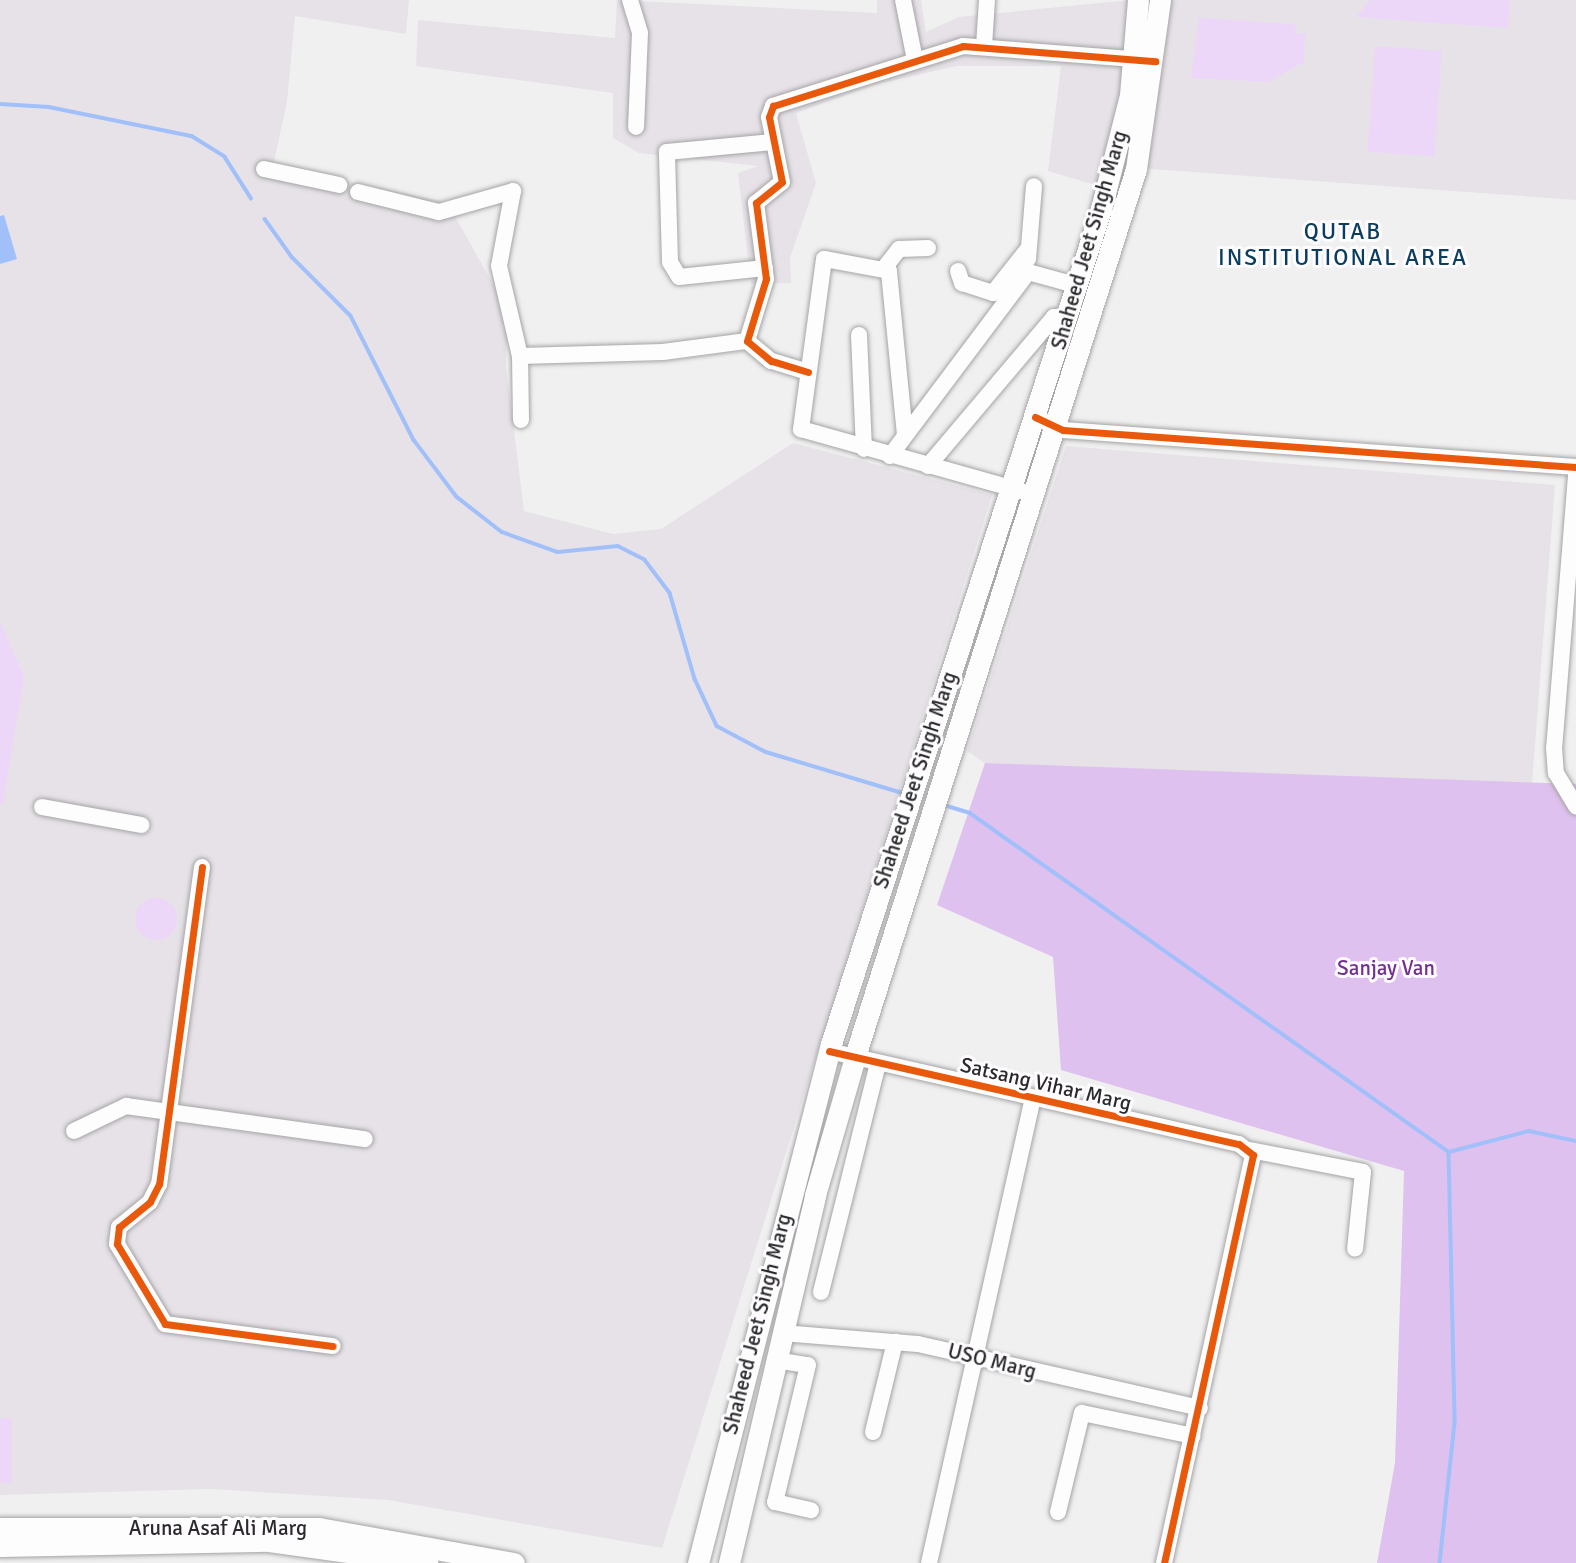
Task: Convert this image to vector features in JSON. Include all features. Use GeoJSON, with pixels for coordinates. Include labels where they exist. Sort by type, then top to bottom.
{"type":"FeatureCollection","features":[{"type":"Feature","properties":{"kind":"main road","name":"Shaheed Jeet Singh Marg"},"geometry":{"type":"LineString","coordinates":[[697,1560],[829,1051],[1010,488],[1079,286],[1123,130],[1138,0]]}},
{"type":"Feature","properties":{"kind":"main road","name":"Shaheed Jeet Singh Marg"},"geometry":{"type":"LineString","coordinates":[[729,1563],[775,1360],[856,1058],[1132,181],[1156,61],[1160,0]]}},
{"type":"Feature","properties":{"kind":"main road"},"geometry":{"type":"LineString","coordinates":[[0,1528],[87,1549]]}},
{"type":"Feature","properties":{"kind":"main road","name":"Aruna Asaf Ali Marg"},"geometry":{"type":"LineString","coordinates":[[87,1549],[319,1528],[514,1563]]}},
{"type":"Feature","properties":{"kind":"main road"},"geometry":{"type":"LineString","coordinates":[[140,1563],[165,1544]]}},
{"type":"Feature","properties":{"kind":"main road","name":"Aruna Asaf Ali Marg"},"geometry":{"type":"LineString","coordinates":[[87,1549],[165,1544],[329,1545],[427,1563]]}},
{"type":"Feature","properties":{"kind":"main road"},"geometry":{"type":"LineString","coordinates":[[0,1546],[87,1549]]}},
{"type":"Feature","properties":{"kind":"street"},"geometry":{"type":"LineString","coordinates":[[630,0],[640,33],[636,127]]}},
{"type":"Feature","properties":{"kind":"street"},"geometry":{"type":"LineString","coordinates":[[903,0],[915,60]]}},
{"type":"Feature","properties":{"kind":"street"},"geometry":{"type":"LineString","coordinates":[[984,46],[986,0]]}},
{"type":"Feature","properties":{"kind":"street"},"geometry":{"type":"LineString","coordinates":[[747,341],[765,268],[756,203],[782,182],[769,117],[779,101],[915,60],[984,46],[1156,61]]}},
{"type":"Feature","properties":{"kind":"street"},"geometry":{"type":"LineString","coordinates":[[765,268],[679,277],[670,262],[667,152],[773,142]]}},
{"type":"Feature","properties":{"kind":"street"},"geometry":{"type":"LineString","coordinates":[[264,169],[339,186]]}},
{"type":"Feature","properties":{"kind":"street"},"geometry":{"type":"LineString","coordinates":[[890,456],[1027,272],[1034,187]]}},
{"type":"Feature","properties":{"kind":"street"},"geometry":{"type":"LineString","coordinates":[[358,191],[439,212],[513,191],[499,266],[520,356],[521,420]]}},
{"type":"Feature","properties":{"kind":"street"},"geometry":{"type":"LineString","coordinates":[[885,267],[900,249],[928,248]]}},
{"type":"Feature","properties":{"kind":"street"},"geometry":{"type":"LineString","coordinates":[[958,271],[962,283],[993,293],[1027,250]]}},
{"type":"Feature","properties":{"kind":"street"},"geometry":{"type":"LineString","coordinates":[[885,267],[824,259],[801,429],[1034,495]]}},
{"type":"Feature","properties":{"kind":"street"},"geometry":{"type":"LineString","coordinates":[[885,267],[893,285],[905,435]]}},
{"type":"Feature","properties":{"kind":"street"},"geometry":{"type":"LineString","coordinates":[[1027,272],[1079,286]]}},
{"type":"Feature","properties":{"kind":"street"},"geometry":{"type":"LineString","coordinates":[[928,466],[1054,317],[1068,319]]}},
{"type":"Feature","properties":{"kind":"street"},"geometry":{"type":"LineString","coordinates":[[859,335],[864,449]]}},
{"type":"Feature","properties":{"kind":"street"},"geometry":{"type":"LineString","coordinates":[[520,356],[663,352],[747,341],[771,360],[808,372]]}},
{"type":"Feature","properties":{"kind":"street"},"geometry":{"type":"LineString","coordinates":[[1035,416],[1055,428],[1576,467]]}},
{"type":"Feature","properties":{"kind":"street"},"geometry":{"type":"LineString","coordinates":[[1576,476],[1554,747],[1556,773],[1576,807]]}},
{"type":"Feature","properties":{"kind":"street"},"geometry":{"type":"LineString","coordinates":[[41,807],[141,825]]}},
{"type":"Feature","properties":{"kind":"street"},"geometry":{"type":"LineString","coordinates":[[202,867],[165,1108],[155,1194],[125,1218],[116,1235],[151,1310],[174,1328],[333,1346]]}},
{"type":"Feature","properties":{"kind":"street","name":"Satsang Vihar Marg"},"geometry":{"type":"LineString","coordinates":[[829,1051],[1251,1152],[1363,1172],[1355,1249]]}},
{"type":"Feature","properties":{"kind":"street"},"geometry":{"type":"LineString","coordinates":[[821,1292],[878,1063]]}},
{"type":"Feature","properties":{"kind":"street"},"geometry":{"type":"LineString","coordinates":[[929,1563],[1032,1101]]}},
{"type":"Feature","properties":{"kind":"street"},"geometry":{"type":"LineString","coordinates":[[74,1131],[111,1108],[165,1108],[365,1139]]}},
{"type":"Feature","properties":{"kind":"street"},"geometry":{"type":"LineString","coordinates":[[1164,1563],[1200,1408],[1251,1152]]}},
{"type":"Feature","properties":{"kind":"street","name":"USO Marg"},"geometry":{"type":"LineString","coordinates":[[782,1333],[895,1342],[1200,1408]]}},
{"type":"Feature","properties":{"kind":"street"},"geometry":{"type":"LineString","coordinates":[[873,1432],[895,1342]]}},
{"type":"Feature","properties":{"kind":"street"},"geometry":{"type":"LineString","coordinates":[[775,1360],[808,1365],[775,1502],[811,1510]]}},
{"type":"Feature","properties":{"kind":"street"},"geometry":{"type":"LineString","coordinates":[[1058,1511],[1082,1413],[1193,1436]]}},
{"type":"Feature","properties":{"kind":"shaded area"},"geometry":{"type":"Polygon","coordinates":[[[0,0],[409,0],[406,34],[295,16],[287,102],[273,166],[447,202],[507,309],[506,367],[524,511],[613,534],[661,529],[793,443],[992,495],[662,1548],[388,1500],[211,1489],[0,1495],[0,0]]]}},
{"type":"Feature","properties":{"kind":"shaded area"},"geometry":{"type":"Polygon","coordinates":[[[617,0],[877,13],[877,0],[921,0],[926,32],[959,17],[1130,0],[1127,67],[1102,187],[1048,171],[1061,66],[957,66],[878,84],[796,113],[816,183],[790,258],[791,283],[751,284],[738,173],[758,166],[639,153],[613,138],[613,93],[416,66],[418,20],[615,38],[617,0]]]}},
{"type":"Feature","properties":{"kind":"shaded area"},"geometry":{"type":"Polygon","coordinates":[[[1163,0],[1576,0],[1576,200],[1138,168],[1163,0]]]}},
{"type":"Feature","properties":{"kind":"shaded area"},"geometry":{"type":"Polygon","coordinates":[[[1370,0],[1510,0],[1508,28],[1356,17],[1370,0]]]}},
{"type":"Feature","properties":{"kind":"shaded area"},"geometry":{"type":"Polygon","coordinates":[[[1199,18],[1295,24],[1296,34],[1305,33],[1304,62],[1268,82],[1191,78],[1199,18]]]}},
{"type":"Feature","properties":{"kind":"shaded area"},"geometry":{"type":"Polygon","coordinates":[[[1375,46],[1442,51],[1434,156],[1368,152],[1375,46]]]}},
{"type":"Feature","properties":{"kind":"shaded area"},"geometry":{"type":"Polygon","coordinates":[[[1066,446],[1555,485],[1532,784],[985,763],[967,751],[1066,446]]]}},
{"type":"Feature","properties":{"kind":"shaded area"},"geometry":{"type":"Polygon","coordinates":[[[0,621],[24,677],[3,805],[0,804],[0,621]]]}},
{"type":"Feature","properties":{"kind":"shaded area"},"geometry":{"type":"Polygon","coordinates":[[[156,898],[171,904],[177,919],[171,934],[156,940],[141,934],[135,919],[141,904],[156,898]]]}},
{"type":"Feature","properties":{"kind":"shaded area"},"geometry":{"type":"Polygon","coordinates":[[[0,1418],[12,1418],[12,1483],[0,1483],[0,1418]]]}},
{"type":"Feature","properties":{"kind":"green space","name":"Sanjay Van"},"geometry":{"type":"Polygon","coordinates":[[[985,763],[1576,784],[1576,1563],[1377,1563],[1395,1463],[1404,1171],[1061,1070],[1053,957],[937,905],[985,763]]]}},
{"type":"Feature","properties":{"kind":"water"},"geometry":{"type":"Polygon","coordinates":[[[4,215],[17,259],[0,264],[0,216],[4,215]]]}},
{"type":"Feature","properties":{"kind":"waterway"},"geometry":{"type":"LineString","coordinates":[[0,104],[49,107],[192,136],[225,157],[251,198]]}},
{"type":"Feature","properties":{"kind":"waterway"},"geometry":{"type":"LineString","coordinates":[[265,219],[292,257],[351,316],[414,440],[457,497],[502,532],[558,552],[618,546],[645,560],[670,593],[695,679],[717,726],[766,752],[903,793]]}},
{"type":"Feature","properties":{"kind":"waterway"},"geometry":{"type":"LineString","coordinates":[[944,805],[970,813],[1449,1152],[1455,1423],[1440,1563]]}},
{"type":"Feature","properties":{"kind":"waterway"},"geometry":{"type":"LineString","coordinates":[[1449,1152],[1529,1131],[1576,1141]]}},
{"type":"Feature","properties":{"kind":"cycle path"},"geometry":{"type":"LineString","coordinates":[[808,372],[771,361],[747,341],[766,279],[756,203],[782,182],[769,117],[773,106],[963,46],[1155,61]]}},
{"type":"Feature","properties":{"kind":"cycle path"},"geometry":{"type":"LineString","coordinates":[[1035,417],[1063,430],[1576,467]]}},
{"type":"Feature","properties":{"kind":"cycle path"},"geometry":{"type":"LineString","coordinates":[[202,867],[159,1184],[150,1202],[119,1227],[117,1244],[165,1324],[333,1346]]}},
{"type":"Feature","properties":{"kind":"cycle path"},"geometry":{"type":"LineString","coordinates":[[829,1051],[1239,1144],[1253,1155],[1164,1563]]}},
{"type":"Feature","properties":{"kind":"district","name":"QUTAB INSTITUTIONAL AREA"},"geometry":{"type":"Point","coordinates":[1343,245]}}]}
